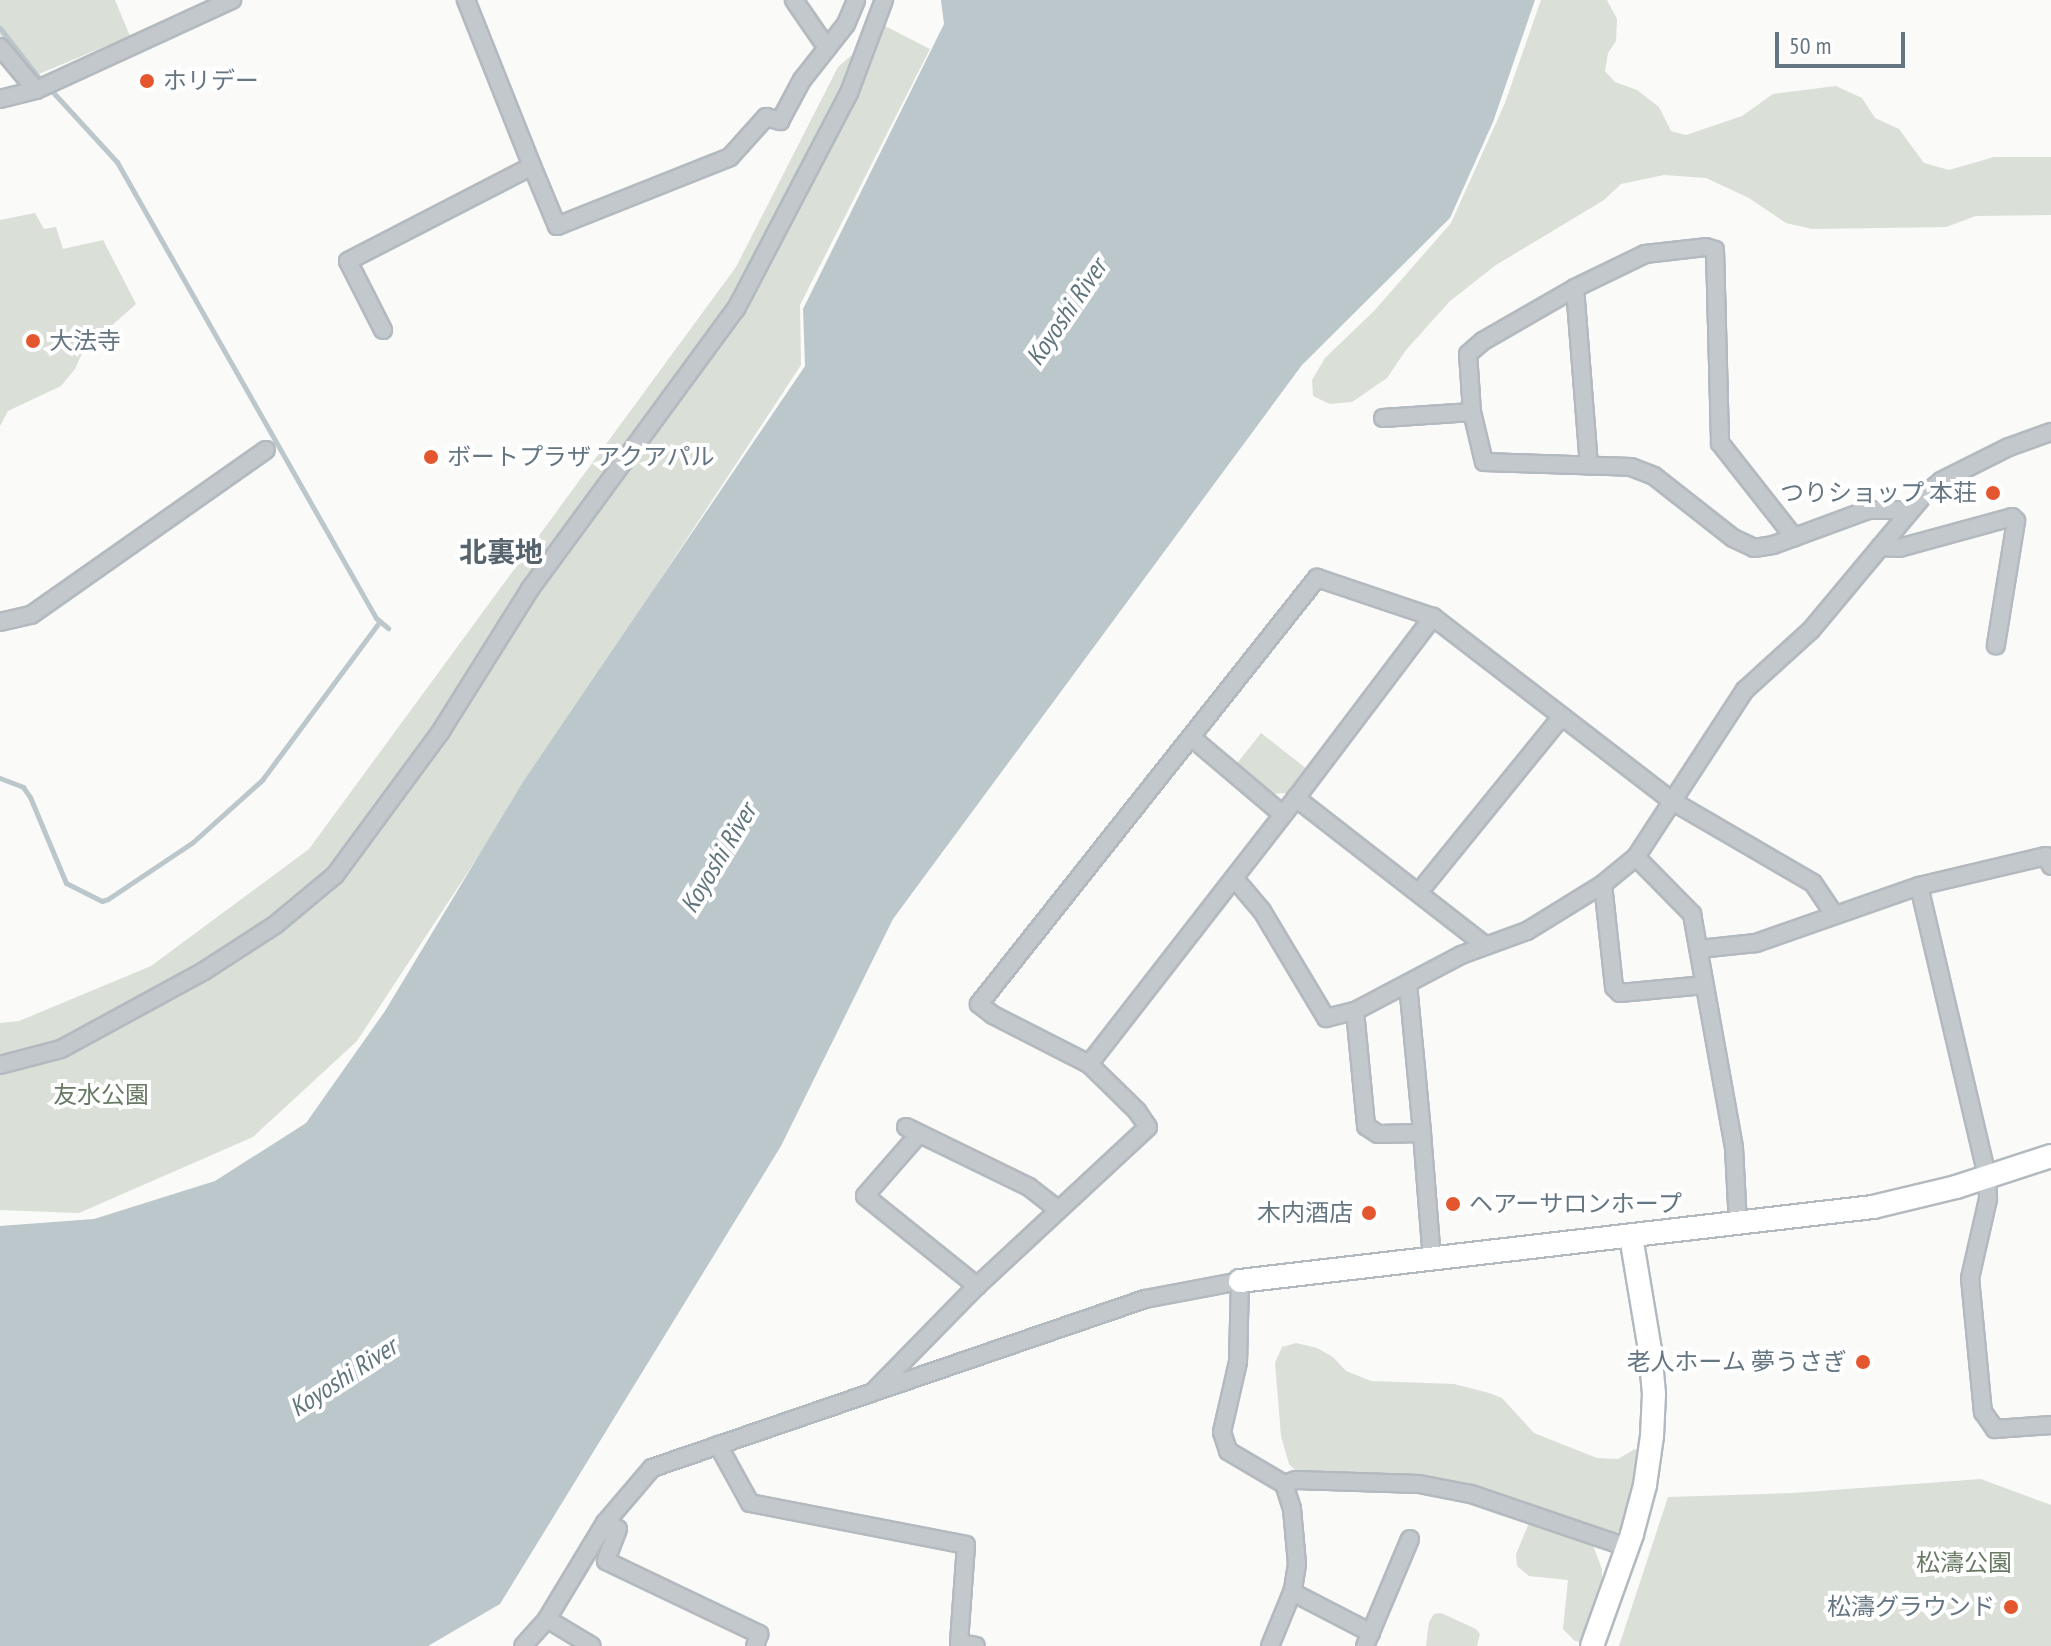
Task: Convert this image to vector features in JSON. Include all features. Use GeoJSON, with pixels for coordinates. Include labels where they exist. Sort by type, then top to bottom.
{"type":"FeatureCollection","features":[{"type":"Feature","properties":{"kind":"street"},"geometry":{"type":"LineString","coordinates":[[0,99],[36,90],[232,0]]}},
{"type":"Feature","properties":{"kind":"street"},"geometry":{"type":"LineString","coordinates":[[466,0],[557,226],[730,157],[766,117],[780,121],[802,80],[846,24],[856,0]]}},
{"type":"Feature","properties":{"kind":"street"},"geometry":{"type":"LineString","coordinates":[[794,0],[827,48]]}},
{"type":"Feature","properties":{"kind":"street"},"geometry":{"type":"LineString","coordinates":[[0,1065],[61,1049],[204,971],[275,925],[335,875],[457,707],[530,589],[736,309],[849,93],[884,0]]}},
{"type":"Feature","properties":{"kind":"street"},"geometry":{"type":"LineString","coordinates":[[0,47],[36,90]]}},
{"type":"Feature","properties":{"kind":"street"},"geometry":{"type":"LineString","coordinates":[[383,330],[348,261],[532,166]]}},
{"type":"Feature","properties":{"kind":"street"},"geometry":{"type":"LineString","coordinates":[[1794,537],[1720,443],[1715,250],[1706,247],[1645,254],[1575,288],[1483,341],[1468,354],[1472,412],[1484,462],[1631,467],[1654,476],[1733,538],[1754,548],[1794,537],[1868,510],[1911,510]]}},
{"type":"Feature","properties":{"kind":"street"},"geometry":{"type":"LineString","coordinates":[[1575,288],[1589,465]]}},
{"type":"Feature","properties":{"kind":"street"},"geometry":{"type":"LineString","coordinates":[[1383,418],[1472,412]]}},
{"type":"Feature","properties":{"kind":"street"},"geometry":{"type":"LineString","coordinates":[[1234,878],[1262,911],[1326,1018],[1355,1011],[1485,945],[1527,931],[1603,884],[1636,857],[1745,690],[1811,630],[1911,510],[1941,481],[2009,447],[2051,432]]}},
{"type":"Feature","properties":{"kind":"street"},"geometry":{"type":"LineString","coordinates":[[0,622],[31,615],[266,450]]}},
{"type":"Feature","properties":{"kind":"street"},"geometry":{"type":"LineString","coordinates":[[1880,547],[1899,548],[2012,517],[2016,521],[1996,645]]}},
{"type":"Feature","properties":{"kind":"street"},"geometry":{"type":"LineString","coordinates":[[871,1395],[977,1286],[1148,1127],[1137,1111],[1089,1064],[993,1015],[979,1004],[1317,578],[1433,617],[1672,801],[1813,883],[1834,914]]}},
{"type":"Feature","properties":{"kind":"street"},"geometry":{"type":"LineString","coordinates":[[1089,1064],[1433,617]]}},
{"type":"Feature","properties":{"kind":"street"},"geometry":{"type":"LineString","coordinates":[[1419,892],[1561,717]]}},
{"type":"Feature","properties":{"kind":"street"},"geometry":{"type":"LineString","coordinates":[[1191,737],[1282,814]]}},
{"type":"Feature","properties":{"kind":"street"},"geometry":{"type":"LineString","coordinates":[[1296,798],[1485,945]]}},
{"type":"Feature","properties":{"kind":"street"},"geometry":{"type":"LineString","coordinates":[[1699,949],[1756,943],[1919,886],[2046,856],[2051,866]]}},
{"type":"Feature","properties":{"kind":"street"},"geometry":{"type":"LineString","coordinates":[[1636,857],[1692,914],[1734,1148],[1738,1225]]}},
{"type":"Feature","properties":{"kind":"street"},"geometry":{"type":"LineString","coordinates":[[1603,884],[1614,987],[1620,993],[1705,985]]}},
{"type":"Feature","properties":{"kind":"street"},"geometry":{"type":"LineString","coordinates":[[1919,886],[1987,1177],[1988,1199],[1970,1278],[1983,1412],[1995,1429],[2051,1425]]}},
{"type":"Feature","properties":{"kind":"street"},"geometry":{"type":"LineString","coordinates":[[1408,984],[1432,1259]]}},
{"type":"Feature","properties":{"kind":"street"},"geometry":{"type":"LineString","coordinates":[[1355,1011],[1366,1126],[1378,1134],[1422,1133]]}},
{"type":"Feature","properties":{"kind":"street"},"geometry":{"type":"LineString","coordinates":[[977,1286],[865,1196],[913,1131],[1029,1187],[1057,1209]]}},
{"type":"Feature","properties":{"kind":"street"},"geometry":{"type":"LineString","coordinates":[[523,1646],[547,1619],[605,1523],[631,1488],[652,1468],[1145,1299],[1240,1281],[1873,1207],[1987,1177],[2051,1156]]}},
{"type":"Feature","properties":{"kind":"street"},"geometry":{"type":"LineString","coordinates":[[1592,1646],[1645,1485],[1654,1394],[1631,1237]]}},
{"type":"Feature","properties":{"kind":"street"},"geometry":{"type":"LineString","coordinates":[[1240,1281],[1238,1362],[1222,1432],[1228,1451],[1284,1484],[1292,1509],[1297,1564],[1292,1592],[1270,1646]]}},
{"type":"Feature","properties":{"kind":"street"},"geometry":{"type":"LineString","coordinates":[[718,1445],[750,1503],[966,1545],[959,1643],[976,1646]]}},
{"type":"Feature","properties":{"kind":"street"},"geometry":{"type":"LineString","coordinates":[[1284,1484],[1296,1480],[1419,1484],[1471,1494],[1627,1547]]}},
{"type":"Feature","properties":{"kind":"street"},"geometry":{"type":"LineString","coordinates":[[605,1523],[618,1529],[606,1561],[759,1634],[755,1646]]}},
{"type":"Feature","properties":{"kind":"street"},"geometry":{"type":"LineString","coordinates":[[1292,1592],[1368,1639],[1410,1539]]}},
{"type":"Feature","properties":{"kind":"street"},"geometry":{"type":"LineString","coordinates":[[547,1619],[592,1646]]}},
{"type":"Feature","properties":{"kind":"green space"},"geometry":{"type":"Polygon","coordinates":[[[0,0],[115,0],[130,36],[34,76],[0,35],[0,0]]]}},
{"type":"Feature","properties":{"kind":"green space"},"geometry":{"type":"Polygon","coordinates":[[[1541,0],[1607,0],[1617,19],[1616,41],[1608,53],[1605,71],[1615,82],[1637,90],[1659,107],[1671,131],[1686,135],[1742,116],[1773,94],[1836,86],[1862,98],[1875,118],[1899,129],[1924,163],[1949,170],[1994,157],[2051,157],[2051,215],[1976,216],[1946,227],[1812,229],[1786,223],[1749,198],[1706,178],[1664,175],[1621,184],[1604,200],[1496,265],[1450,301],[1406,350],[1387,378],[1352,402],[1330,404],[1313,396],[1312,380],[1325,358],[1374,311],[1451,223],[1505,103],[1541,0]]]}},
{"type":"Feature","properties":{"kind":"green space","name":"友水公園"},"geometry":{"type":"Polygon","coordinates":[[[885,26],[930,49],[800,305],[801,365],[357,1041],[253,1137],[79,1213],[0,1210],[0,1023],[19,1021],[151,966],[309,849],[736,267],[838,67],[885,26]]]}},
{"type":"Feature","properties":{"kind":"green space"},"geometry":{"type":"Polygon","coordinates":[[[35,213],[44,229],[56,227],[63,249],[103,240],[136,304],[83,351],[75,369],[61,386],[8,411],[0,426],[0,220],[35,213]]]}},
{"type":"Feature","properties":{"kind":"green space"},"geometry":{"type":"Polygon","coordinates":[[[1261,733],[1307,769],[1288,793],[1270,794],[1235,766],[1261,733]]]}},
{"type":"Feature","properties":{"kind":"green space"},"geometry":{"type":"Polygon","coordinates":[[[1296,1343],[1317,1348],[1333,1357],[1346,1371],[1371,1381],[1454,1384],[1489,1393],[1502,1398],[1534,1433],[1597,1458],[1618,1459],[1635,1449],[1639,1452],[1633,1489],[1620,1530],[1614,1535],[1418,1477],[1298,1473],[1289,1464],[1281,1436],[1275,1363],[1282,1347],[1296,1343]]]}},
{"type":"Feature","properties":{"kind":"green space","name":"松濤公園"},"geometry":{"type":"Polygon","coordinates":[[[1981,1479],[2051,1505],[2051,1646],[1619,1646],[1668,1497],[1793,1493],[1981,1479]]]}},
{"type":"Feature","properties":{"kind":"green space"},"geometry":{"type":"Polygon","coordinates":[[[1529,1523],[1587,1539],[1594,1548],[1602,1569],[1602,1587],[1581,1642],[1575,1641],[1563,1629],[1568,1580],[1529,1576],[1517,1566],[1516,1554],[1529,1523]]]}},
{"type":"Feature","properties":{"kind":"green space"},"geometry":{"type":"Polygon","coordinates":[[[1441,1613],[1476,1629],[1480,1634],[1477,1646],[1426,1646],[1429,1622],[1434,1614],[1441,1613]]]}},
{"type":"Feature","properties":{"kind":"water","name":"Koyoshi River"},"geometry":{"type":"Polygon","coordinates":[[[941,0],[1535,0],[1493,122],[1450,218],[1302,365],[893,919],[781,1146],[500,1604],[428,1646],[0,1646],[0,1226],[94,1219],[215,1181],[306,1123],[385,1011],[523,782],[805,366],[803,309],[944,24],[941,0]]]}},
{"type":"Feature","properties":{"kind":"waterway"},"geometry":{"type":"LineString","coordinates":[[0,28],[42,82]]}},
{"type":"Feature","properties":{"kind":"waterway"},"geometry":{"type":"LineString","coordinates":[[51,90],[117,162],[376,618],[388,628]]}},
{"type":"Feature","properties":{"kind":"waterway"},"geometry":{"type":"LineString","coordinates":[[0,778],[23,787],[30,797],[66,883],[102,901],[108,899],[193,842],[262,780],[380,621]]}},
{"type":"Feature","properties":{"kind":"place","name":"ホリデー"},"geometry":{"type":"Point","coordinates":[147,81]}},
{"type":"Feature","properties":{"kind":"place","name":"大法寺"},"geometry":{"type":"Point","coordinates":[33,341]}},
{"type":"Feature","properties":{"kind":"place","name":"ボートプラザ アクアパル"},"geometry":{"type":"Point","coordinates":[431,457]}},
{"type":"Feature","properties":{"kind":"place","name":"つりショップ 本荘"},"geometry":{"type":"Point","coordinates":[1993,493]}},
{"type":"Feature","properties":{"kind":"place","name":"ヘアーサロンホープ"},"geometry":{"type":"Point","coordinates":[1453,1204]}},
{"type":"Feature","properties":{"kind":"place","name":"木内酒店"},"geometry":{"type":"Point","coordinates":[1369,1213]}},
{"type":"Feature","properties":{"kind":"place","name":"老人ホーム 夢うさぎ"},"geometry":{"type":"Point","coordinates":[1863,1362]}},
{"type":"Feature","properties":{"kind":"place","name":"松濤グラウンド"},"geometry":{"type":"Point","coordinates":[2011,1607]}},
{"type":"Feature","properties":{"kind":"district","name":"北裏地"},"geometry":{"type":"Point","coordinates":[501,552]}}]}
